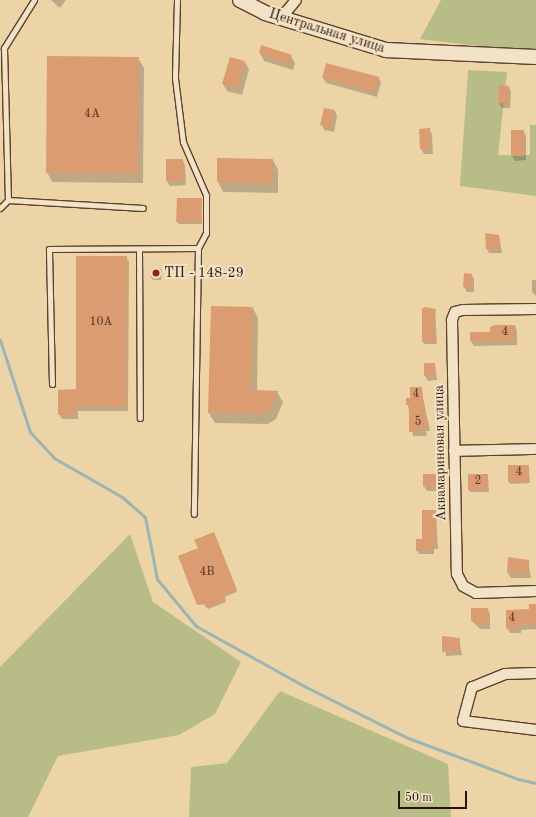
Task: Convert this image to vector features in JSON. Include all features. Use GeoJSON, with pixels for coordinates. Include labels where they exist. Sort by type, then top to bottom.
{"type":"FeatureCollection","features":[{"type":"Feature","properties":{"kind":"main road","name":"Центральная улица"},"geometry":{"type":"LineString","coordinates":[[240,0],[281,18],[386,50],[536,57]]}},
{"type":"Feature","properties":{"kind":"street"},"geometry":{"type":"LineString","coordinates":[[281,18],[296,0]]}},
{"type":"Feature","properties":{"kind":"street","name":"Аквамариновая улица"},"geometry":{"type":"LineString","coordinates":[[536,309],[463,310],[455,312],[452,320],[456,574],[463,586],[476,592],[536,591]]}},
{"type":"Feature","properties":{"kind":"street"},"geometry":{"type":"LineString","coordinates":[[454,451],[536,449]]}},
{"type":"Feature","properties":{"kind":"street"},"geometry":{"type":"LineString","coordinates":[[536,673],[505,674],[472,687],[463,721],[536,730]]}},
{"type":"Feature","properties":{"kind":"lane"},"geometry":{"type":"LineString","coordinates":[[0,208],[8,200],[4,48],[34,0]]}},
{"type":"Feature","properties":{"kind":"lane"},"geometry":{"type":"LineString","coordinates":[[177,0],[174,78],[183,142],[206,195],[206,233],[198,248],[194,514]]}},
{"type":"Feature","properties":{"kind":"lane"},"geometry":{"type":"LineString","coordinates":[[8,200],[143,208]]}},
{"type":"Feature","properties":{"kind":"lane"},"geometry":{"type":"LineString","coordinates":[[52,384],[49,249],[198,248]]}},
{"type":"Feature","properties":{"kind":"lane"},"geometry":{"type":"LineString","coordinates":[[139,249],[140,418]]}},
{"type":"Feature","properties":{"kind":"green space"},"geometry":{"type":"Polygon","coordinates":[[[441,0],[536,0],[536,49],[495,48],[420,39],[441,0]]]}},
{"type":"Feature","properties":{"kind":"green space"},"geometry":{"type":"Polygon","coordinates":[[[468,70],[507,72],[498,155],[530,155],[530,125],[536,125],[536,196],[460,186],[468,70]]]}},
{"type":"Feature","properties":{"kind":"green space"},"geometry":{"type":"Polygon","coordinates":[[[130,534],[153,602],[241,662],[215,714],[179,735],[58,756],[28,817],[0,817],[0,667],[130,534]]]}},
{"type":"Feature","properties":{"kind":"green space"},"geometry":{"type":"Polygon","coordinates":[[[280,691],[448,764],[451,817],[189,817],[191,767],[227,763],[280,691]]]}},
{"type":"Feature","properties":{"kind":"building"},"geometry":{"type":"Polygon","coordinates":[[[261,45],[292,55],[289,64],[259,53],[261,45]]]}},
{"type":"Feature","properties":{"kind":"building"},"geometry":{"type":"Polygon","coordinates":[[[47,56],[139,57],[138,174],[46,173],[47,56]]]}},
{"type":"Feature","properties":{"kind":"building"},"geometry":{"type":"Polygon","coordinates":[[[230,57],[245,61],[238,88],[222,84],[230,57]]]}},
{"type":"Feature","properties":{"kind":"building"},"geometry":{"type":"Polygon","coordinates":[[[326,63],[379,77],[375,93],[322,78],[326,63]]]}},
{"type":"Feature","properties":{"kind":"building"},"geometry":{"type":"Polygon","coordinates":[[[499,85],[509,86],[508,104],[498,103],[499,85]]]}},
{"type":"Feature","properties":{"kind":"building"},"geometry":{"type":"Polygon","coordinates":[[[324,108],[335,110],[331,128],[320,125],[324,108]]]}},
{"type":"Feature","properties":{"kind":"building"},"geometry":{"type":"Polygon","coordinates":[[[430,128],[431,149],[420,149],[419,129],[430,128]]]}},
{"type":"Feature","properties":{"kind":"building"},"geometry":{"type":"Polygon","coordinates":[[[511,130],[524,130],[524,156],[511,156],[511,130]]]}},
{"type":"Feature","properties":{"kind":"building"},"geometry":{"type":"Polygon","coordinates":[[[217,158],[273,159],[273,184],[217,182],[217,158]]]}},
{"type":"Feature","properties":{"kind":"building"},"geometry":{"type":"Polygon","coordinates":[[[166,159],[183,159],[184,180],[166,181],[166,159]]]}},
{"type":"Feature","properties":{"kind":"building"},"geometry":{"type":"Polygon","coordinates":[[[177,198],[202,198],[201,222],[176,222],[177,198]]]}},
{"type":"Feature","properties":{"kind":"building"},"geometry":{"type":"Polygon","coordinates":[[[485,233],[499,235],[500,249],[486,249],[485,233]]]}},
{"type":"Feature","properties":{"kind":"building"},"geometry":{"type":"Polygon","coordinates":[[[76,256],[127,256],[126,407],[76,407],[76,415],[58,415],[58,390],[76,389],[76,256]]]}},
{"type":"Feature","properties":{"kind":"building","name":"ТП - 148-29"},"geometry":{"type":"Polygon","coordinates":[[[152,268],[162,269],[161,279],[151,278],[152,268]]]}},
{"type":"Feature","properties":{"kind":"building"},"geometry":{"type":"Polygon","coordinates":[[[464,273],[472,274],[472,288],[463,287],[464,273]]]}},
{"type":"Feature","properties":{"kind":"building"},"geometry":{"type":"Polygon","coordinates":[[[211,306],[253,307],[251,390],[278,391],[270,410],[262,414],[208,413],[211,306]]]}},
{"type":"Feature","properties":{"kind":"building"},"geometry":{"type":"Polygon","coordinates":[[[425,307],[436,309],[433,333],[435,333],[436,341],[422,342],[422,309],[425,307]]]}},
{"type":"Feature","properties":{"kind":"building"},"geometry":{"type":"Polygon","coordinates":[[[495,325],[515,325],[515,341],[470,341],[470,332],[490,332],[490,327],[495,325]]]}},
{"type":"Feature","properties":{"kind":"building"},"geometry":{"type":"Polygon","coordinates":[[[424,363],[435,363],[435,376],[424,376],[424,363]]]}},
{"type":"Feature","properties":{"kind":"building"},"geometry":{"type":"Polygon","coordinates":[[[410,387],[422,387],[425,419],[428,419],[428,426],[424,426],[424,431],[409,432],[409,405],[406,405],[406,398],[410,398],[410,387]]]}},
{"type":"Feature","properties":{"kind":"building"},"geometry":{"type":"Polygon","coordinates":[[[508,465],[529,465],[529,482],[508,482],[508,465]]]}},
{"type":"Feature","properties":{"kind":"building"},"geometry":{"type":"Polygon","coordinates":[[[423,474],[436,474],[436,486],[423,487],[423,474]]]}},
{"type":"Feature","properties":{"kind":"building"},"geometry":{"type":"Polygon","coordinates":[[[468,474],[488,474],[488,490],[468,490],[468,474]]]}},
{"type":"Feature","properties":{"kind":"building"},"geometry":{"type":"Polygon","coordinates":[[[422,510],[436,510],[436,546],[433,546],[433,550],[416,551],[416,539],[422,539],[422,510]]]}},
{"type":"Feature","properties":{"kind":"building"},"geometry":{"type":"Polygon","coordinates":[[[214,532],[237,590],[224,595],[226,600],[206,608],[204,603],[197,605],[178,556],[198,548],[194,540],[214,532]]]}},
{"type":"Feature","properties":{"kind":"building"},"geometry":{"type":"Polygon","coordinates":[[[508,557],[529,560],[529,573],[507,573],[508,557]]]}},
{"type":"Feature","properties":{"kind":"building"},"geometry":{"type":"Polygon","coordinates":[[[529,604],[536,604],[536,625],[518,625],[519,628],[506,629],[506,610],[529,609],[529,604]]]}},
{"type":"Feature","properties":{"kind":"building"},"geometry":{"type":"Polygon","coordinates":[[[471,608],[488,608],[488,624],[477,624],[477,621],[471,621],[471,608]]]}},
{"type":"Feature","properties":{"kind":"building"},"geometry":{"type":"Polygon","coordinates":[[[442,636],[460,638],[460,650],[442,652],[442,636]]]}},
{"type":"Feature","properties":{"kind":"waterway"},"geometry":{"type":"LineString","coordinates":[[0,340],[30,432],[54,458],[122,497],[145,517],[157,579],[196,626],[306,687],[408,738],[518,779],[536,783]]}},
{"type":"Feature","properties":{"kind":"place","name":"ТП - 148-29"},"geometry":{"type":"Point","coordinates":[156,273]}}]}
